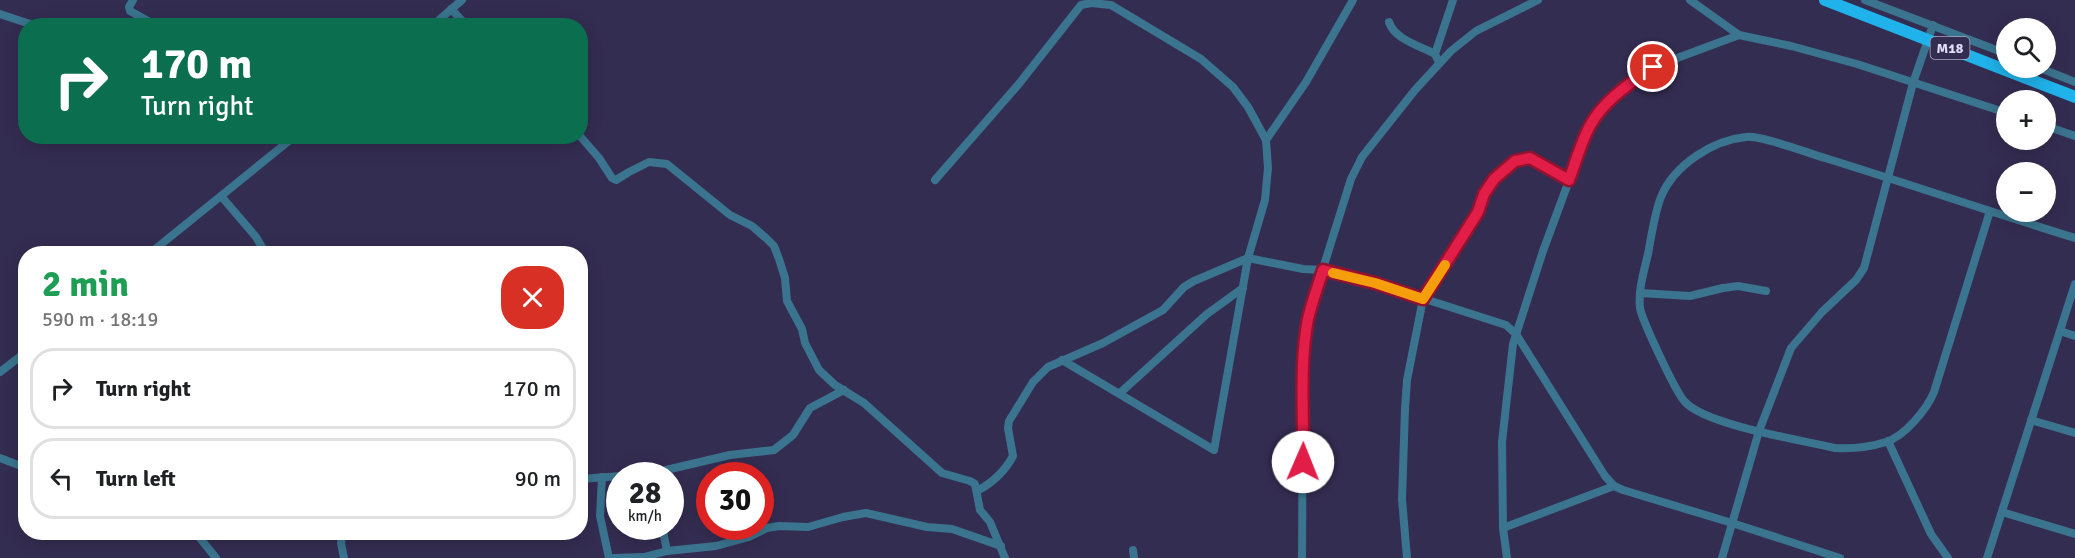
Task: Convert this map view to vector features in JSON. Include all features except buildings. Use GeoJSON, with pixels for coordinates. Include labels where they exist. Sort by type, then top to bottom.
{"type":"FeatureCollection","features":[{"type":"Feature","properties":{"kind":"main road","name":"M18"},"geometry":{"type":"LineString","coordinates":[[1825,0],[2075,97]]}},
{"type":"Feature","properties":{"kind":"street"},"geometry":{"type":"LineString","coordinates":[[133,0],[130,11],[143,18]]}},
{"type":"Feature","properties":{"kind":"street"},"geometry":{"type":"LineString","coordinates":[[441,18],[462,0]]}},
{"type":"Feature","properties":{"kind":"street"},"geometry":{"type":"LineString","coordinates":[[1266,140],[1306,82],[1353,0]]}},
{"type":"Feature","properties":{"kind":"street"},"geometry":{"type":"LineString","coordinates":[[1434,54],[1453,0]]}},
{"type":"Feature","properties":{"kind":"street"},"geometry":{"type":"LineString","coordinates":[[1302,558],[1303,382],[1306,333],[1310,310],[1356,167],[1402,106],[1439,63],[1470,35],[1497,19],[1538,0]]}},
{"type":"Feature","properties":{"kind":"street"},"geometry":{"type":"LineString","coordinates":[[1690,0],[1739,35],[1791,46],[1996,109]]}},
{"type":"Feature","properties":{"kind":"street"},"geometry":{"type":"LineString","coordinates":[[1865,0],[1996,50]]}},
{"type":"Feature","properties":{"kind":"street"},"geometry":{"type":"LineString","coordinates":[[935,180],[1018,84],[1081,5],[1091,3],[1111,5],[1201,59],[1233,87],[1248,107],[1266,140],[1268,168],[1265,200],[1248,258],[1214,450],[1062,360]]}},
{"type":"Feature","properties":{"kind":"street"},"geometry":{"type":"LineString","coordinates":[[451,9],[459,18]]}},
{"type":"Feature","properties":{"kind":"street"},"geometry":{"type":"LineString","coordinates":[[0,14],[18,20]]}},
{"type":"Feature","properties":{"kind":"street"},"geometry":{"type":"LineString","coordinates":[[1389,22],[1391,29],[1402,38],[1434,54],[1439,63]]}},
{"type":"Feature","properties":{"kind":"street"},"geometry":{"type":"LineString","coordinates":[[1722,558],[1759,430],[1791,348],[1822,312],[1856,280],[1864,268],[1913,83],[1933,25]]}},
{"type":"Feature","properties":{"kind":"street"},"geometry":{"type":"LineString","coordinates":[[1507,558],[1503,528],[1502,442],[1510,354],[1543,251],[1590,125],[1618,94],[1653,67],[1739,35]]}},
{"type":"Feature","properties":{"kind":"street"},"geometry":{"type":"LineString","coordinates":[[2056,74],[2075,82]]}},
{"type":"Feature","properties":{"kind":"street"},"geometry":{"type":"LineString","coordinates":[[2056,129],[2075,136]]}},
{"type":"Feature","properties":{"kind":"street"},"geometry":{"type":"LineString","coordinates":[[1990,211],[1928,407],[1888,441],[1851,449],[1835,448],[1719,421],[1685,403],[1676,389],[1640,310],[1640,293],[1659,200],[1666,186],[1676,173],[1707,149],[1732,139],[1750,136],[1887,177],[2075,238]]}},
{"type":"Feature","properties":{"kind":"street"},"geometry":{"type":"LineString","coordinates":[[159,246],[285,144]]}},
{"type":"Feature","properties":{"kind":"street"},"geometry":{"type":"LineString","coordinates":[[587,144],[612,178],[616,180],[650,162],[667,164],[730,215],[752,226],[763,235],[774,246],[784,278],[787,301],[802,329],[813,361],[826,378],[864,403],[942,473],[975,484],[980,510],[990,522],[1005,558]]}},
{"type":"Feature","properties":{"kind":"street"},"geometry":{"type":"LineString","coordinates":[[1407,558],[1402,499],[1405,409],[1407,380],[1423,299],[1478,212],[1489,185],[1503,169],[1518,160],[1530,158],[1569,180]]}},
{"type":"Feature","properties":{"kind":"street"},"geometry":{"type":"LineString","coordinates":[[221,196],[261,246]]}},
{"type":"Feature","properties":{"kind":"street"},"geometry":{"type":"LineString","coordinates":[[976,491],[988,485],[1007,467],[1013,456],[1008,428],[1013,412],[1048,366],[1103,343],[1163,310],[1184,287],[1194,281],[1248,258],[1303,269],[1323,270],[1375,283],[1506,325],[1516,334],[1605,476],[1614,486],[1840,558]]}},
{"type":"Feature","properties":{"kind":"street"},"geometry":{"type":"LineString","coordinates":[[1986,558],[2075,284]]}},
{"type":"Feature","properties":{"kind":"street"},"geometry":{"type":"LineString","coordinates":[[1640,293],[1690,296],[1738,286],[1766,291]]}},
{"type":"Feature","properties":{"kind":"street"},"geometry":{"type":"LineString","coordinates":[[1120,393],[1207,314],[1243,288]]}},
{"type":"Feature","properties":{"kind":"street"},"geometry":{"type":"LineString","coordinates":[[2060,331],[2075,336]]}},
{"type":"Feature","properties":{"kind":"street"},"geometry":{"type":"LineString","coordinates":[[0,372],[18,358]]}},
{"type":"Feature","properties":{"kind":"street"},"geometry":{"type":"LineString","coordinates":[[684,466],[730,455],[774,450],[793,435],[810,408],[844,390]]}},
{"type":"Feature","properties":{"kind":"street"},"geometry":{"type":"LineString","coordinates":[[2031,420],[2075,434]]}},
{"type":"Feature","properties":{"kind":"street"},"geometry":{"type":"LineString","coordinates":[[1888,441],[1930,534],[1948,558]]}},
{"type":"Feature","properties":{"kind":"street"},"geometry":{"type":"LineString","coordinates":[[0,458],[18,465]]}},
{"type":"Feature","properties":{"kind":"street"},"geometry":{"type":"LineString","coordinates":[[602,477],[600,516],[609,558]]}},
{"type":"Feature","properties":{"kind":"street"},"geometry":{"type":"LineString","coordinates":[[588,478],[606,477]]}},
{"type":"Feature","properties":{"kind":"street"},"geometry":{"type":"LineString","coordinates":[[1503,528],[1614,486]]}},
{"type":"Feature","properties":{"kind":"street"},"geometry":{"type":"LineString","coordinates":[[2002,512],[2075,534]]}},
{"type":"Feature","properties":{"kind":"street"},"geometry":{"type":"LineString","coordinates":[[614,558],[644,557],[716,546],[749,537],[767,528],[808,527],[866,513],[927,527],[952,529],[1001,546]]}},
{"type":"Feature","properties":{"kind":"street"},"geometry":{"type":"LineString","coordinates":[[201,540],[216,558]]}},
{"type":"Feature","properties":{"kind":"street"},"geometry":{"type":"LineString","coordinates":[[342,540],[344,558]]}},
{"type":"Feature","properties":{"kind":"street"},"geometry":{"type":"LineString","coordinates":[[665,540],[667,552]]}},
{"type":"Feature","properties":{"kind":"slow traffic"},"geometry":{"type":"LineString","coordinates":[[1333,273],[1375,283],[1423,299],[1445,265]]}},
{"type":"Feature","properties":{"kind":"route"},"geometry":{"type":"LineString","coordinates":[[1303,462],[1303,382],[1306,333],[1310,310],[1323,270],[1375,283],[1423,299],[1478,212],[1489,185],[1503,169],[1518,160],[1530,158],[1569,180],[1590,125],[1598,114],[1618,94],[1653,67]]}}]}
